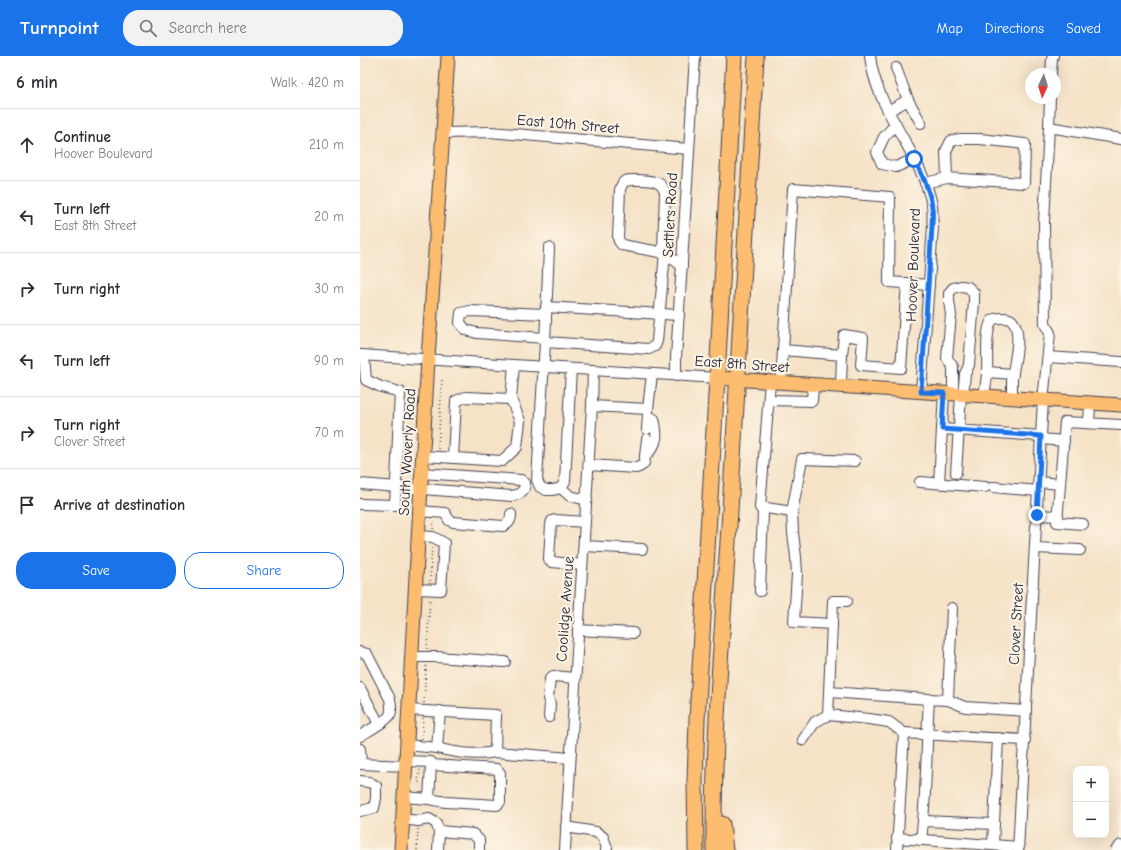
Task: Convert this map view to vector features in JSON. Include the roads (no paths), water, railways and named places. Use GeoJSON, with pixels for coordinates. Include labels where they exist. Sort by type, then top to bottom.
{"type":"FeatureCollection","features":[{"type":"Feature","properties":{"kind":"highway"},"geometry":{"type":"LineString","coordinates":[[696,850],[695,809],[697,720],[734,56]]}},
{"type":"Feature","properties":{"kind":"highway"},"geometry":{"type":"LineString","coordinates":[[714,850],[715,765],[723,611],[738,379],[756,56]]}},
{"type":"Feature","properties":{"kind":"highway"},"geometry":{"type":"LineString","coordinates":[[729,149],[741,152],[750,162]]}},
{"type":"Feature","properties":{"kind":"highway"},"geometry":{"type":"LineString","coordinates":[[709,499],[714,522],[709,607],[713,610],[723,611]]}},
{"type":"Feature","properties":{"kind":"highway"},"geometry":{"type":"LineString","coordinates":[[715,765],[725,850]]}},
{"type":"Feature","properties":{"kind":"highway"},"geometry":{"type":"LineString","coordinates":[[688,850],[695,809]]}},
{"type":"Feature","properties":{"kind":"main road","name":"South Waverly Road"},"geometry":{"type":"LineString","coordinates":[[402,850],[428,359],[448,56]]}},
{"type":"Feature","properties":{"kind":"main road","name":"East 8th Street"},"geometry":{"type":"LineString","coordinates":[[717,378],[1121,405]]}},
{"type":"Feature","properties":{"kind":"street","name":"Settlers Road"},"geometry":{"type":"LineString","coordinates":[[676,376],[695,56]]}},
{"type":"Feature","properties":{"kind":"street","name":"Hoover Boulevard"},"geometry":{"type":"LineString","coordinates":[[870,56],[878,87],[888,111],[922,173],[932,207],[921,392]]}},
{"type":"Feature","properties":{"kind":"street"},"geometry":{"type":"LineString","coordinates":[[1051,68],[1053,56]]}},
{"type":"Feature","properties":{"kind":"street"},"geometry":{"type":"LineString","coordinates":[[896,68],[908,100],[921,124]]}},
{"type":"Feature","properties":{"kind":"street"},"geometry":{"type":"LineString","coordinates":[[888,111],[908,100]]}},
{"type":"Feature","properties":{"kind":"street","name":"Clover Street"},"geometry":{"type":"LineString","coordinates":[[1019,848],[1043,400],[1050,333],[1045,324],[1044,221],[1050,104]]}},
{"type":"Feature","properties":{"kind":"street"},"geometry":{"type":"LineString","coordinates":[[896,124],[884,136],[877,152],[882,164],[896,167],[914,159]]}},
{"type":"Feature","properties":{"kind":"street"},"geometry":{"type":"LineString","coordinates":[[1049,127],[1121,139]]}},
{"type":"Feature","properties":{"kind":"street","name":"East 10th Street"},"geometry":{"type":"LineString","coordinates":[[444,133],[490,132],[689,149]]}},
{"type":"Feature","properties":{"kind":"street"},"geometry":{"type":"LineString","coordinates":[[925,183],[947,178],[1024,183],[1025,144],[960,138],[951,141],[946,151],[947,178]]}},
{"type":"Feature","properties":{"kind":"street"},"geometry":{"type":"LineString","coordinates":[[679,315],[660,314],[546,310],[470,311],[461,313],[460,323],[466,330],[477,333],[649,349],[655,346],[657,341],[660,314],[665,253],[663,249],[665,193],[664,189],[659,183],[654,181],[625,181],[620,190],[619,241],[622,245],[665,253],[682,266]]}},
{"type":"Feature","properties":{"kind":"street"},"geometry":{"type":"LineString","coordinates":[[760,591],[763,512],[760,507],[769,400],[776,382],[783,350],[793,189],[890,197],[889,282],[928,285]]}},
{"type":"Feature","properties":{"kind":"street"},"geometry":{"type":"LineString","coordinates":[[549,248],[537,480],[540,487],[546,490],[561,488],[565,481],[571,369]]}},
{"type":"Feature","properties":{"kind":"street"},"geometry":{"type":"LineString","coordinates":[[841,386],[844,336],[863,338],[861,365],[901,368],[907,284]]}},
{"type":"Feature","properties":{"kind":"street"},"geometry":{"type":"LineString","coordinates":[[938,484],[942,429],[955,394],[969,365],[974,293],[968,287],[961,286],[953,288],[950,293],[949,301],[951,315],[947,358],[953,367],[955,394],[959,430],[956,473]]}},
{"type":"Feature","properties":{"kind":"street"},"geometry":{"type":"LineString","coordinates":[[984,396],[987,372],[988,334],[991,323],[996,318],[1007,318],[1014,322],[1017,332],[1017,350],[1013,374],[1012,398]]}},
{"type":"Feature","properties":{"kind":"street"},"geometry":{"type":"LineString","coordinates":[[783,350],[842,355]]}},
{"type":"Feature","properties":{"kind":"street"},"geometry":{"type":"LineString","coordinates":[[360,504],[395,505],[400,392],[382,387],[366,380],[362,355]]}},
{"type":"Feature","properties":{"kind":"street","name":"East 8th Street"},"geometry":{"type":"LineString","coordinates":[[362,355],[717,378]]}},
{"type":"Feature","properties":{"kind":"street"},"geometry":{"type":"LineString","coordinates":[[1048,357],[1121,362]]}},
{"type":"Feature","properties":{"kind":"street"},"geometry":{"type":"LineString","coordinates":[[951,364],[969,365]]}},
{"type":"Feature","properties":{"kind":"street"},"geometry":{"type":"LineString","coordinates":[[423,456],[502,461],[517,447],[520,421],[511,399],[514,365]]}},
{"type":"Feature","properties":{"kind":"street","name":"Coolidge Avenue"},"geometry":{"type":"LineString","coordinates":[[565,850],[594,370]]}},
{"type":"Feature","properties":{"kind":"street"},"geometry":{"type":"LineString","coordinates":[[987,372],[1013,374]]}},
{"type":"Feature","properties":{"kind":"street"},"geometry":{"type":"LineString","coordinates":[[589,465],[636,468],[645,464],[652,374]]}},
{"type":"Feature","properties":{"kind":"street"},"geometry":{"type":"LineString","coordinates":[[769,400],[812,401],[812,384]]}},
{"type":"Feature","properties":{"kind":"street"},"geometry":{"type":"LineString","coordinates":[[453,458],[456,401],[466,397],[511,399]]}},
{"type":"Feature","properties":{"kind":"street"},"geometry":{"type":"LineString","coordinates":[[1089,423],[1090,403]]}},
{"type":"Feature","properties":{"kind":"street"},"geometry":{"type":"LineString","coordinates":[[592,406],[648,413],[654,419],[656,438],[655,445],[646,456]]}},
{"type":"Feature","properties":{"kind":"street"},"geometry":{"type":"LineString","coordinates":[[1083,524],[1057,522],[1065,422],[1121,425]]}},
{"type":"Feature","properties":{"kind":"street"},"geometry":{"type":"LineString","coordinates":[[942,429],[1064,441]]}},
{"type":"Feature","properties":{"kind":"street"},"geometry":{"type":"LineString","coordinates":[[832,624],[794,622],[797,574],[792,512],[802,459],[855,461]]}},
{"type":"Feature","properties":{"kind":"street"},"geometry":{"type":"LineString","coordinates":[[422,472],[510,478],[521,480],[525,483],[537,480]]}},
{"type":"Feature","properties":{"kind":"street"},"geometry":{"type":"LineString","coordinates":[[920,482],[989,487],[1038,487],[1060,484]]}},
{"type":"Feature","properties":{"kind":"street"},"geometry":{"type":"LineString","coordinates":[[360,484],[512,496],[519,494],[524,489],[525,483]]}},
{"type":"Feature","properties":{"kind":"street"},"geometry":{"type":"LineString","coordinates":[[561,488],[570,496],[586,500]]}},
{"type":"Feature","properties":{"kind":"street"},"geometry":{"type":"LineString","coordinates":[[760,507],[792,512]]}},
{"type":"Feature","properties":{"kind":"street"},"geometry":{"type":"LineString","coordinates":[[420,511],[445,514],[449,520],[454,522],[503,526],[510,521],[511,514]]}},
{"type":"Feature","properties":{"kind":"street"},"geometry":{"type":"LineString","coordinates":[[1037,515],[1058,516]]}},
{"type":"Feature","properties":{"kind":"street"},"geometry":{"type":"LineString","coordinates":[[582,565],[550,561],[551,524],[552,521],[555,520],[585,522]]}},
{"type":"Feature","properties":{"kind":"street"},"geometry":{"type":"LineString","coordinates":[[416,589],[441,590],[444,543],[433,537],[419,536]]}},
{"type":"Feature","properties":{"kind":"street"},"geometry":{"type":"LineString","coordinates":[[584,546],[642,549]]}},
{"type":"Feature","properties":{"kind":"street"},"geometry":{"type":"LineString","coordinates":[[1035,548],[1080,550]]}},
{"type":"Feature","properties":{"kind":"street"},"geometry":{"type":"LineString","coordinates":[[828,715],[833,601],[847,601]]}},
{"type":"Feature","properties":{"kind":"street"},"geometry":{"type":"LineString","coordinates":[[948,700],[952,608]]}},
{"type":"Feature","properties":{"kind":"street"},"geometry":{"type":"LineString","coordinates":[[578,630],[633,633]]}},
{"type":"Feature","properties":{"kind":"street"},"geometry":{"type":"LineString","coordinates":[[360,652],[367,654],[390,699],[391,706],[390,716],[360,736]]}},
{"type":"Feature","properties":{"kind":"street"},"geometry":{"type":"LineString","coordinates":[[412,657],[505,662]]}},
{"type":"Feature","properties":{"kind":"street"},"geometry":{"type":"LineString","coordinates":[[549,716],[550,704],[548,698],[550,679],[553,676],[575,678]]}},
{"type":"Feature","properties":{"kind":"street"},"geometry":{"type":"LineString","coordinates":[[360,688],[379,724]]}},
{"type":"Feature","properties":{"kind":"street"},"geometry":{"type":"LineString","coordinates":[[829,692],[948,700],[965,708],[1026,711]]}},
{"type":"Feature","properties":{"kind":"street"},"geometry":{"type":"LineString","coordinates":[[921,840],[924,821],[926,734],[929,699]]}},
{"type":"Feature","properties":{"kind":"street"},"geometry":{"type":"LineString","coordinates":[[409,710],[496,715],[495,752]]}},
{"type":"Feature","properties":{"kind":"street"},"geometry":{"type":"LineString","coordinates":[[437,748],[440,711]]}},
{"type":"Feature","properties":{"kind":"street"},"geometry":{"type":"LineString","coordinates":[[803,740],[815,722],[828,715],[889,722],[904,733],[1025,740]]}},
{"type":"Feature","properties":{"kind":"street"},"geometry":{"type":"LineString","coordinates":[[897,850],[904,733]]}},
{"type":"Feature","properties":{"kind":"street"},"geometry":{"type":"LineString","coordinates":[[993,845],[998,738]]}},
{"type":"Feature","properties":{"kind":"street"},"geometry":{"type":"LineString","coordinates":[[407,745],[437,748],[463,754],[495,752],[570,758]]}},
{"type":"Feature","properties":{"kind":"street"},"geometry":{"type":"LineString","coordinates":[[360,749],[361,764],[406,763],[420,761],[431,762],[431,765],[497,769],[500,773],[500,802],[497,805],[446,802],[404,797]]}},
{"type":"Feature","properties":{"kind":"street"},"geometry":{"type":"LineString","coordinates":[[424,799],[431,765]]}},
{"type":"Feature","properties":{"kind":"street"},"geometry":{"type":"LineString","coordinates":[[360,781],[369,782],[376,786],[376,798],[374,808],[360,811]]}},
{"type":"Feature","properties":{"kind":"street"},"geometry":{"type":"LineString","coordinates":[[403,819],[418,821],[429,819],[436,823],[439,831],[438,850]]}},
{"type":"Feature","properties":{"kind":"street"},"geometry":{"type":"LineString","coordinates":[[924,821],[994,824]]}},
{"type":"Feature","properties":{"kind":"street"},"geometry":{"type":"LineString","coordinates":[[566,827],[596,832],[602,837],[607,848],[606,850]]}},
{"type":"Feature","properties":{"kind":"street"},"geometry":{"type":"LineString","coordinates":[[439,831],[473,834],[478,840],[479,850]]}},
{"type":"Feature","properties":{"kind":"street"},"geometry":{"type":"LineString","coordinates":[[897,838],[921,840],[935,846],[993,845],[1019,848]]}},
{"type":"Feature","properties":{"kind":"street"},"geometry":{"type":"LineString","coordinates":[[1116,850],[1121,845]]}}]}
